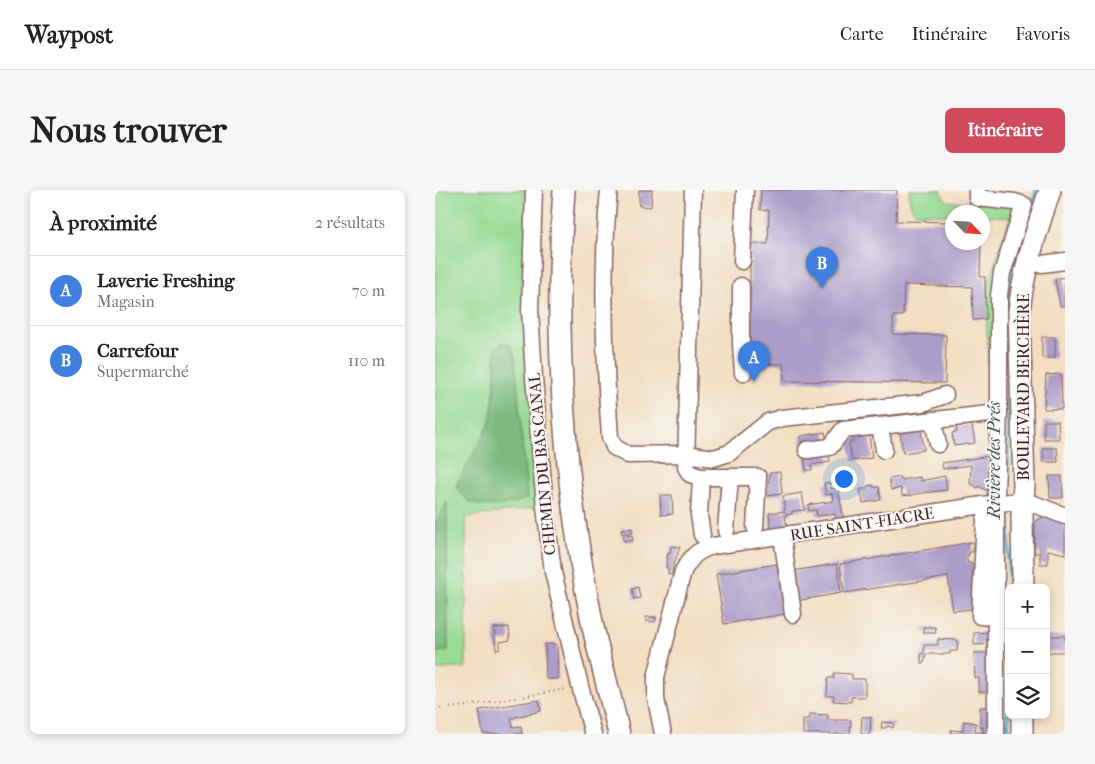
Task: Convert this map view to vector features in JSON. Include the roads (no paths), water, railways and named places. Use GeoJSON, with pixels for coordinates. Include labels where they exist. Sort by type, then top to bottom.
{"type":"FeatureCollection","features":[{"type":"Feature","properties":{"kind":"main road"},"geometry":{"type":"LineString","coordinates":[[564,190],[559,309],[563,399],[574,513],[593,627],[619,734]]}},
{"type":"Feature","properties":{"kind":"main road"},"geometry":{"type":"LineString","coordinates":[[577,190],[573,299],[577,392],[587,510],[606,623],[633,734]]}},
{"type":"Feature","properties":{"kind":"main road","name":"BOULEVARD BERCHÈRE"},"geometry":{"type":"LineString","coordinates":[[1023,584],[1019,312],[1021,286],[1050,190]]}},
{"type":"Feature","properties":{"kind":"main road"},"geometry":{"type":"LineString","coordinates":[[1022,719],[1022,734]]}},
{"type":"Feature","properties":{"kind":"street","name":"CHEMIN DU BAS CANAL"},"geometry":{"type":"LineString","coordinates":[[534,190],[530,310],[539,442],[553,572],[593,734]]}},
{"type":"Feature","properties":{"kind":"street"},"geometry":{"type":"LineString","coordinates":[[609,190],[606,221],[604,325],[609,427],[614,447],[627,455],[686,454],[714,458],[729,453],[768,422],[782,418],[923,403],[945,395]]}},
{"type":"Feature","properties":{"kind":"street"},"geometry":{"type":"LineString","coordinates":[[693,190],[686,467],[690,474],[701,477],[758,477],[755,527]]}},
{"type":"Feature","properties":{"kind":"street"},"geometry":{"type":"LineString","coordinates":[[742,261],[745,190]]}},
{"type":"Feature","properties":{"kind":"street"},"geometry":{"type":"LineString","coordinates":[[977,190],[977,198],[1015,202],[1024,205],[1002,273],[999,295],[999,413],[996,503],[996,734]]}},
{"type":"Feature","properties":{"kind":"street"},"geometry":{"type":"LineString","coordinates":[[1028,263],[1042,264],[1065,261]]}},
{"type":"Feature","properties":{"kind":"street"},"geometry":{"type":"LineString","coordinates":[[741,286],[743,372]]}},
{"type":"Feature","properties":{"kind":"street"},"geometry":{"type":"LineString","coordinates":[[807,450],[830,447],[843,430],[999,413]]}},
{"type":"Feature","properties":{"kind":"street"},"geometry":{"type":"LineString","coordinates":[[933,420],[938,444]]}},
{"type":"Feature","properties":{"kind":"street"},"geometry":{"type":"LineString","coordinates":[[880,426],[885,450]]}},
{"type":"Feature","properties":{"kind":"street"},"geometry":{"type":"LineString","coordinates":[[663,734],[656,699],[656,677],[683,571],[701,542],[699,515],[701,477]]}},
{"type":"Feature","properties":{"kind":"street"},"geometry":{"type":"LineString","coordinates":[[726,531],[730,477]]}},
{"type":"Feature","properties":{"kind":"street"},"geometry":{"type":"LineString","coordinates":[[1023,501],[1065,516]]}},
{"type":"Feature","properties":{"kind":"street","name":"RUE SAINT-FIACRE"},"geometry":{"type":"LineString","coordinates":[[701,542],[713,546],[996,503],[1023,501]]}},
{"type":"Feature","properties":{"kind":"street"},"geometry":{"type":"LineString","coordinates":[[782,536],[793,614]]}},
{"type":"Feature","properties":{"kind":"waterway","name":"Rivière des Prés"},"geometry":{"type":"LineString","coordinates":[[1008,497],[1008,289],[1037,190]]}},
{"type":"Feature","properties":{"kind":"waterway","name":"Rivière des Prés"},"geometry":{"type":"LineString","coordinates":[[1008,734],[1009,506]]}},
{"type":"Feature","properties":{"kind":"place","name":"Carrefour"},"geometry":{"type":"Point","coordinates":[822,288]}},
{"type":"Feature","properties":{"kind":"place","name":"Laverie Freshing"},"geometry":{"type":"Point","coordinates":[754,382]}}]}
